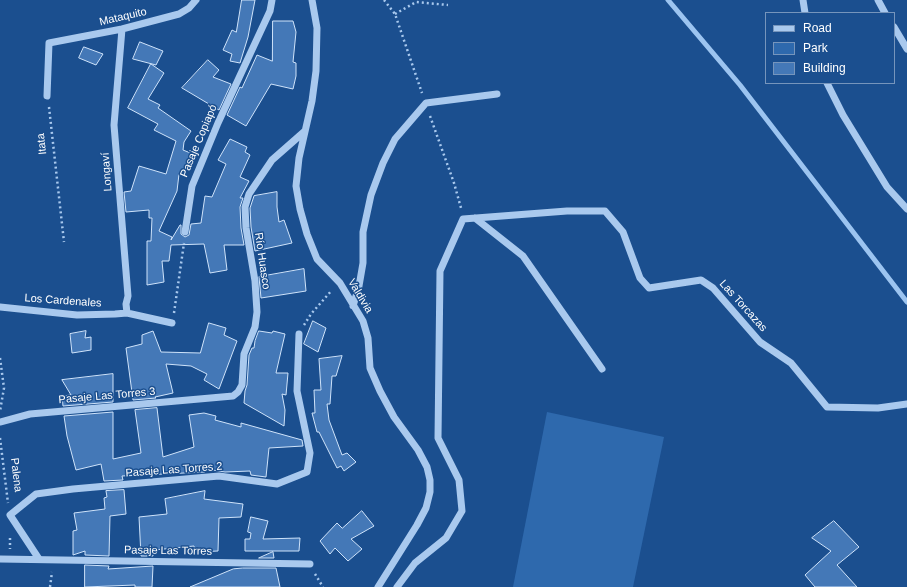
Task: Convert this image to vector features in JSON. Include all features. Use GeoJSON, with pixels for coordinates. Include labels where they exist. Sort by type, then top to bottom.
{"type":"FeatureCollection","features":[{"type":"Feature","properties":{"kind":"street","name":"Mataquito"},"geometry":{"type":"LineString","coordinates":[[47,96],[49,43],[122,29],[178,14],[189,8],[196,0]]}},
{"type":"Feature","properties":{"kind":"street","name":"Pasaje Copiapó"},"geometry":{"type":"LineString","coordinates":[[185,232],[192,186],[218,123],[270,11],[272,0]]}},
{"type":"Feature","properties":{"kind":"street","name":"Valdivia"},"geometry":{"type":"LineString","coordinates":[[312,0],[317,28],[316,71],[312,101],[299,158],[296,186],[300,209],[307,234],[317,259],[339,282],[363,321],[368,338],[370,368],[394,417],[418,450],[427,467],[430,480],[430,492],[426,508],[378,587]]}},
{"type":"Feature","properties":{"kind":"street"},"geometry":{"type":"LineString","coordinates":[[803,0],[805,12]]}},
{"type":"Feature","properties":{"kind":"street"},"geometry":{"type":"LineString","coordinates":[[878,0],[884,12]]}},
{"type":"Feature","properties":{"kind":"street","name":"Longaví"},"geometry":{"type":"LineString","coordinates":[[122,29],[114,125],[128,296],[126,304],[127,312]]}},
{"type":"Feature","properties":{"kind":"street"},"geometry":{"type":"LineString","coordinates":[[895,29],[907,49]]}},
{"type":"Feature","properties":{"kind":"street"},"geometry":{"type":"LineString","coordinates":[[828,84],[843,115],[887,187],[907,209]]}},
{"type":"Feature","properties":{"kind":"street"},"geometry":{"type":"LineString","coordinates":[[353,306],[359,286],[362,263],[363,232],[371,195],[383,163],[395,138],[426,103],[497,94]]}},
{"type":"Feature","properties":{"kind":"street","name":"Río Huasco"},"geometry":{"type":"LineString","coordinates":[[217,396],[233,396],[238,392],[242,385],[244,354],[255,327],[257,312],[255,281],[245,214],[245,207],[249,194],[272,160],[305,131]]}},
{"type":"Feature","properties":{"kind":"street","name":"Las Torcazas"},"geometry":{"type":"LineString","coordinates":[[397,587],[415,563],[446,538],[462,511],[459,480],[438,438],[440,271],[463,219],[567,211],[605,211],[623,232],[640,278],[649,288],[702,280],[713,288],[760,342],[792,363],[827,406],[878,408],[907,404]]}},
{"type":"Feature","properties":{"kind":"street"},"geometry":{"type":"LineString","coordinates":[[475,218],[523,256],[602,369]]}},
{"type":"Feature","properties":{"kind":"street","name":"Los Cardenales"},"geometry":{"type":"LineString","coordinates":[[0,307],[77,315],[114,314],[127,312],[172,323]]}},
{"type":"Feature","properties":{"kind":"street","name":"Pasaje Las Torres 2"},"geometry":{"type":"LineString","coordinates":[[10,515],[36,494],[73,489],[219,476],[277,484],[306,472],[310,453],[297,391],[299,334]]}},
{"type":"Feature","properties":{"kind":"street","name":"Pasaje Las Torres 3"},"geometry":{"type":"LineString","coordinates":[[0,422],[30,414],[217,396]]}},
{"type":"Feature","properties":{"kind":"street"},"geometry":{"type":"LineString","coordinates":[[10,515],[39,559]]}},
{"type":"Feature","properties":{"kind":"street","name":"Pasaje Las Torres"},"geometry":{"type":"LineString","coordinates":[[0,559],[310,564]]}},
{"type":"Feature","properties":{"kind":"path"},"geometry":{"type":"LineString","coordinates":[[395,14],[416,2],[448,5]]}},
{"type":"Feature","properties":{"kind":"path","name":"Itata"},"geometry":{"type":"LineString","coordinates":[[47,96],[64,242]]}},
{"type":"Feature","properties":{"kind":"path"},"geometry":{"type":"LineString","coordinates":[[172,323],[185,232]]}},
{"type":"Feature","properties":{"kind":"path"},"geometry":{"type":"LineString","coordinates":[[299,334],[311,314],[339,282]]}},
{"type":"Feature","properties":{"kind":"path"},"geometry":{"type":"LineString","coordinates":[[0,358],[4,388],[0,411]]}},
{"type":"Feature","properties":{"kind":"path","name":"Palena"},"geometry":{"type":"LineString","coordinates":[[0,438],[10,515]]}},
{"type":"Feature","properties":{"kind":"path"},"geometry":{"type":"LineString","coordinates":[[10,537],[11,558]]}},
{"type":"Feature","properties":{"kind":"path"},"geometry":{"type":"LineString","coordinates":[[310,564],[323,587]]}},
{"type":"Feature","properties":{"kind":"green space"},"geometry":{"type":"Polygon","coordinates":[[[547,412],[664,437],[633,587],[513,587],[547,412]]]}},
{"type":"Feature","properties":{"kind":"building"},"geometry":{"type":"Polygon","coordinates":[[[242,0],[255,0],[248,37],[240,63],[230,61],[232,54],[223,50],[232,30],[236,32],[242,0]]]}},
{"type":"Feature","properties":{"kind":"building"},"geometry":{"type":"Polygon","coordinates":[[[273,21],[293,21],[296,32],[293,62],[296,63],[296,76],[293,89],[271,84],[246,126],[227,115],[240,87],[242,88],[257,55],[272,61],[273,21]]]}},
{"type":"Feature","properties":{"kind":"building"},"geometry":{"type":"Polygon","coordinates":[[[140,42],[163,51],[156,65],[133,59],[140,42]]]}},
{"type":"Feature","properties":{"kind":"building"},"geometry":{"type":"Polygon","coordinates":[[[84,47],[103,54],[96,65],[79,58],[84,47]]]}},
{"type":"Feature","properties":{"kind":"building"},"geometry":{"type":"Polygon","coordinates":[[[208,60],[219,70],[213,77],[231,84],[219,110],[182,88],[208,60]]]}},
{"type":"Feature","properties":{"kind":"building"},"geometry":{"type":"Polygon","coordinates":[[[151,64],[164,73],[148,99],[160,105],[158,108],[191,131],[184,142],[183,150],[193,154],[184,175],[179,174],[177,191],[159,231],[172,237],[171,240],[180,225],[181,234],[185,237],[189,235],[191,224],[201,223],[205,196],[212,197],[226,164],[218,160],[230,139],[247,147],[245,152],[250,155],[240,177],[249,181],[240,198],[243,198],[240,207],[241,228],[244,245],[224,245],[227,270],[210,273],[204,244],[171,245],[169,261],[162,261],[164,282],[147,285],[147,241],[151,241],[152,218],[149,218],[149,210],[126,212],[124,192],[131,191],[139,166],[166,174],[176,141],[154,130],[158,124],[128,108],[151,64]]]}},
{"type":"Feature","properties":{"kind":"building"},"geometry":{"type":"Polygon","coordinates":[[[277,192],[279,222],[284,220],[292,243],[255,251],[251,227],[250,208],[254,196],[277,192]]]}},
{"type":"Feature","properties":{"kind":"building"},"geometry":{"type":"Polygon","coordinates":[[[304,269],[306,291],[261,298],[259,277],[304,269]]]}},
{"type":"Feature","properties":{"kind":"building"},"geometry":{"type":"Polygon","coordinates":[[[313,321],[326,328],[318,352],[304,344],[313,321]]]}},
{"type":"Feature","properties":{"kind":"building"},"geometry":{"type":"Polygon","coordinates":[[[209,323],[226,328],[224,335],[237,341],[219,389],[204,380],[207,374],[191,366],[166,364],[173,393],[155,397],[156,398],[133,400],[126,348],[142,344],[142,335],[153,331],[161,352],[200,353],[209,323]]]}},
{"type":"Feature","properties":{"kind":"building"},"geometry":{"type":"Polygon","coordinates":[[[86,331],[85,338],[91,337],[91,350],[72,353],[70,334],[86,331]]]}},
{"type":"Feature","properties":{"kind":"building"},"geometry":{"type":"Polygon","coordinates":[[[259,331],[272,333],[273,331],[285,334],[276,373],[288,373],[286,395],[282,394],[285,410],[284,426],[244,403],[249,355],[252,348],[254,348],[259,331]]]}},
{"type":"Feature","properties":{"kind":"building"},"geometry":{"type":"Polygon","coordinates":[[[342,356],[336,376],[332,376],[330,404],[327,404],[329,420],[342,455],[347,453],[356,462],[344,471],[341,466],[337,468],[319,432],[317,432],[312,413],[315,413],[314,390],[321,390],[319,359],[342,356]]]}},
{"type":"Feature","properties":{"kind":"building"},"geometry":{"type":"Polygon","coordinates":[[[113,374],[113,402],[63,406],[62,396],[71,395],[62,380],[113,374]]]}},
{"type":"Feature","properties":{"kind":"building"},"geometry":{"type":"Polygon","coordinates":[[[157,408],[163,457],[194,447],[189,415],[204,413],[216,416],[215,420],[241,427],[241,423],[302,440],[303,446],[269,448],[266,477],[251,475],[250,471],[225,472],[206,469],[205,472],[122,476],[123,480],[104,481],[101,464],[76,470],[67,436],[64,416],[113,412],[113,459],[141,453],[135,410],[157,408]]]}},
{"type":"Feature","properties":{"kind":"building"},"geometry":{"type":"Polygon","coordinates":[[[124,490],[126,514],[110,516],[109,556],[85,555],[85,551],[73,555],[73,531],[77,530],[74,513],[105,509],[104,498],[107,497],[106,491],[124,490]]]}},
{"type":"Feature","properties":{"kind":"building"},"geometry":{"type":"Polygon","coordinates":[[[205,491],[204,499],[243,504],[241,517],[219,518],[218,551],[195,552],[194,546],[154,550],[153,556],[141,556],[139,517],[167,514],[165,499],[205,491]]]}},
{"type":"Feature","properties":{"kind":"building"},"geometry":{"type":"Polygon","coordinates":[[[362,511],[374,526],[351,539],[362,549],[348,561],[335,548],[330,554],[320,541],[337,523],[342,528],[362,511]]]}},
{"type":"Feature","properties":{"kind":"building"},"geometry":{"type":"Polygon","coordinates":[[[251,517],[268,521],[263,539],[300,538],[299,551],[245,551],[245,539],[250,539],[251,533],[248,532],[251,517]]]}},
{"type":"Feature","properties":{"kind":"building"},"geometry":{"type":"Polygon","coordinates":[[[834,521],[859,547],[837,565],[857,587],[815,587],[805,575],[831,551],[812,538],[834,521]]]}},
{"type":"Feature","properties":{"kind":"building"},"geometry":{"type":"Polygon","coordinates":[[[273,552],[274,558],[259,558],[273,552]]]}},
{"type":"Feature","properties":{"kind":"building"},"geometry":{"type":"Polygon","coordinates":[[[85,565],[109,566],[108,569],[153,566],[152,587],[135,587],[135,585],[85,587],[85,565]]]}},
{"type":"Feature","properties":{"kind":"building"},"geometry":{"type":"Polygon","coordinates":[[[276,568],[280,587],[190,587],[233,569],[276,568]]]}},
{"type":"Feature","properties":{"kind":"waterway"},"geometry":{"type":"LineString","coordinates":[[668,0],[740,85],[907,302]]}}]}
